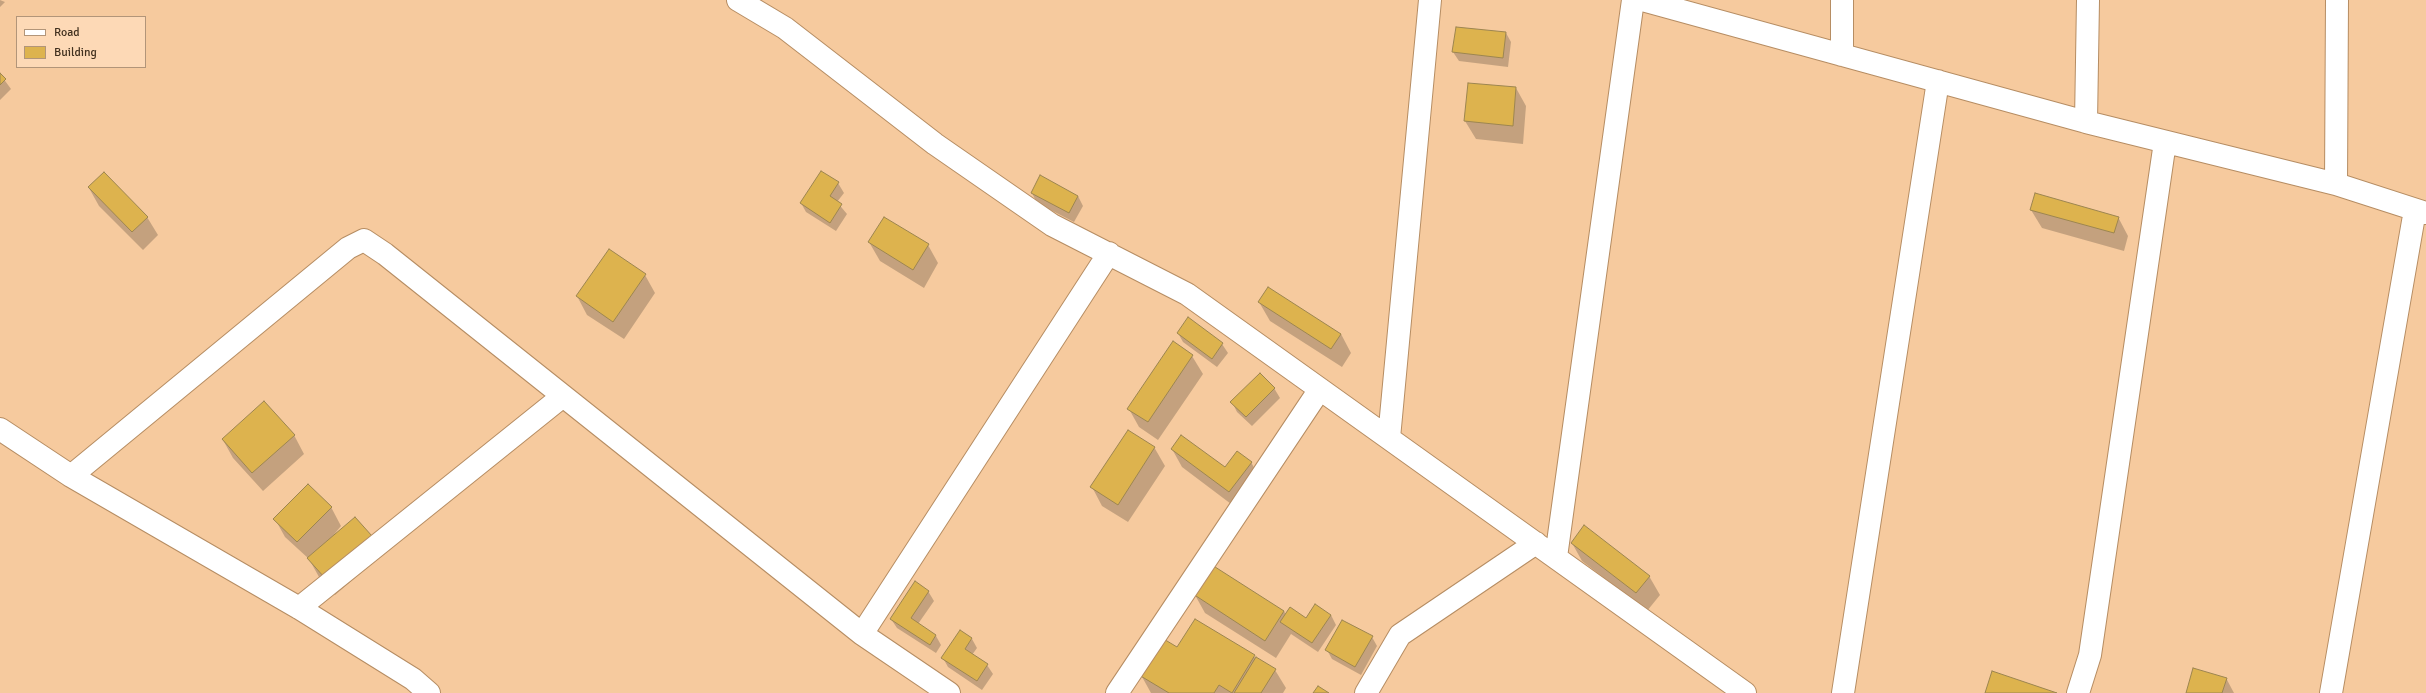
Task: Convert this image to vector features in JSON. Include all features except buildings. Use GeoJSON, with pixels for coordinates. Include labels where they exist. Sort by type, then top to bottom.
{"type":"FeatureCollection","features":[{"type":"Feature","properties":{"kind":"street"},"geometry":{"type":"LineString","coordinates":[[738,0],[785,28],[935,144],[1052,225],[1187,294],[1745,693]]}},
{"type":"Feature","properties":{"kind":"street"},"geometry":{"type":"LineString","coordinates":[[1389,438],[1430,0]]}},
{"type":"Feature","properties":{"kind":"street"},"geometry":{"type":"LineString","coordinates":[[1556,557],[1633,0]]}},
{"type":"Feature","properties":{"kind":"street"},"geometry":{"type":"LineString","coordinates":[[1642,0],[2086,122],[2336,184],[2421,211],[2331,693]]}},
{"type":"Feature","properties":{"kind":"street"},"geometry":{"type":"LineString","coordinates":[[1842,0],[1842,55]]}},
{"type":"Feature","properties":{"kind":"street"},"geometry":{"type":"LineString","coordinates":[[2086,122],[2088,0]]}},
{"type":"Feature","properties":{"kind":"street"},"geometry":{"type":"LineString","coordinates":[[2336,184],[2337,0]]}},
{"type":"Feature","properties":{"kind":"street"},"geometry":{"type":"LineString","coordinates":[[1843,693],[1938,81]]}},
{"type":"Feature","properties":{"kind":"street"},"geometry":{"type":"LineString","coordinates":[[2078,693],[2090,655],[2165,142]]}},
{"type":"Feature","properties":{"kind":"street"},"geometry":{"type":"LineString","coordinates":[[71,476],[348,248],[364,240],[385,254],[862,634],[949,693]]}},
{"type":"Feature","properties":{"kind":"street"},"geometry":{"type":"LineString","coordinates":[[862,634],[1109,253]]}},
{"type":"Feature","properties":{"kind":"street"},"geometry":{"type":"LineString","coordinates":[[1117,693],[1320,389]]}},
{"type":"Feature","properties":{"kind":"street"},"geometry":{"type":"LineString","coordinates":[[299,608],[563,396]]}},
{"type":"Feature","properties":{"kind":"street"},"geometry":{"type":"LineString","coordinates":[[0,429],[71,476],[299,608],[415,688]]}},
{"type":"Feature","properties":{"kind":"street"},"geometry":{"type":"LineString","coordinates":[[1366,693],[1400,635],[1536,543]]}}]}
